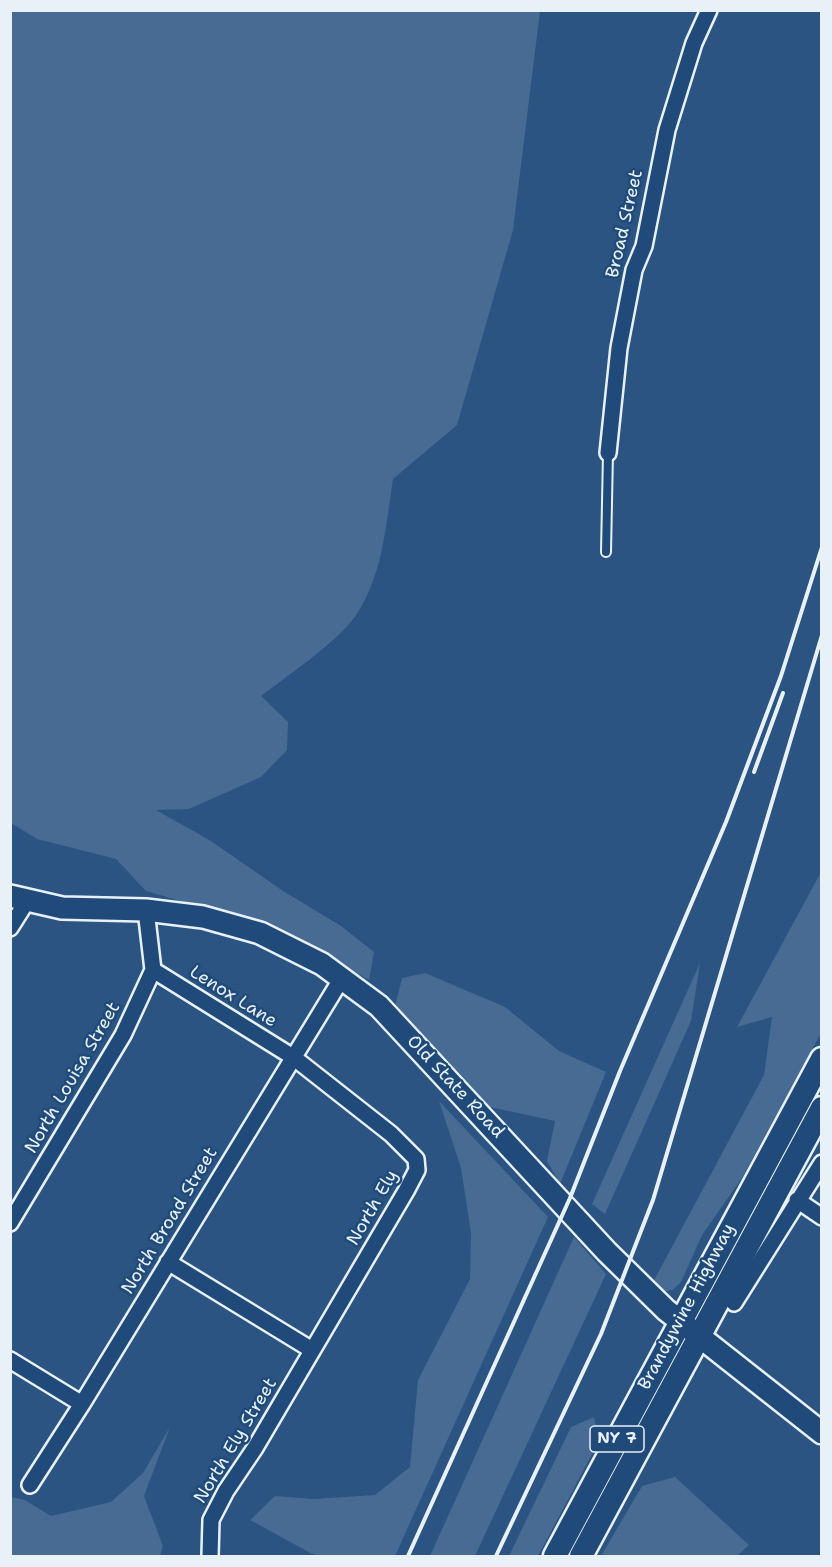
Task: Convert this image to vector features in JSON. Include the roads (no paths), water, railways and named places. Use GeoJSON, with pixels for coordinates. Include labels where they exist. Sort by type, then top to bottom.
{"type":"FeatureCollection","features":[{"type":"Feature","properties":{"kind":"main road","name":"Brandywine Highway"},"geometry":{"type":"LineString","coordinates":[[555,1557],[822,1059]]}},
{"type":"Feature","properties":{"kind":"main road","name":"Brandywine Highway"},"geometry":{"type":"LineString","coordinates":[[580,1557],[822,1108]]}},
{"type":"Feature","properties":{"kind":"street","name":"Broad Street"},"geometry":{"type":"LineString","coordinates":[[608,453],[619,348],[634,270],[644,246],[667,130],[694,43],[709,10]]}},
{"type":"Feature","properties":{"kind":"street","name":"Old State Road"},"geometry":{"type":"LineString","coordinates":[[19,899],[62,908],[146,910],[203,917],[260,933],[303,953],[342,978],[379,1006],[626,1272],[679,1322],[820,1427]]}},
{"type":"Feature","properties":{"kind":"street"},"geometry":{"type":"LineString","coordinates":[[10,928],[19,899]]}},
{"type":"Feature","properties":{"kind":"street"},"geometry":{"type":"LineString","coordinates":[[146,910],[153,970]]}},
{"type":"Feature","properties":{"kind":"street","name":"Lenox Lane"},"geometry":{"type":"LineString","coordinates":[[153,970],[293,1057]]}},
{"type":"Feature","properties":{"kind":"street","name":"North Louisa Street"},"geometry":{"type":"LineString","coordinates":[[10,1223],[123,1035],[153,970]]}},
{"type":"Feature","properties":{"kind":"street","name":"North Broad Street"},"geometry":{"type":"LineString","coordinates":[[30,1485],[82,1404],[342,978]]}},
{"type":"Feature","properties":{"kind":"street","name":"North Ely"},"geometry":{"type":"LineString","coordinates":[[293,1057],[391,1134],[416,1159],[417,1170],[312,1350]]}},
{"type":"Feature","properties":{"kind":"street"},"geometry":{"type":"LineString","coordinates":[[734,1303],[822,1163]]}},
{"type":"Feature","properties":{"kind":"street"},"geometry":{"type":"LineString","coordinates":[[797,1200],[822,1217]]}},
{"type":"Feature","properties":{"kind":"street"},"geometry":{"type":"LineString","coordinates":[[168,1262],[312,1350]]}},
{"type":"Feature","properties":{"kind":"street","name":"North Ely Street"},"geometry":{"type":"LineString","coordinates":[[210,1557],[211,1520],[226,1491],[255,1448],[312,1350]]}},
{"type":"Feature","properties":{"kind":"street"},"geometry":{"type":"LineString","coordinates":[[10,1360],[82,1404]]}},
{"type":"Feature","properties":{"kind":"lane"},"geometry":{"type":"LineString","coordinates":[[606,552],[608,453]]}},
{"type":"Feature","properties":{"kind":"railway"},"geometry":{"type":"LineString","coordinates":[[408,1556],[570,1198],[620,1071],[726,822],[781,676],[822,547]]}},
{"type":"Feature","properties":{"kind":"railway"},"geometry":{"type":"LineString","coordinates":[[496,1556],[601,1334],[653,1200],[822,635]]}},
{"type":"Feature","properties":{"kind":"railway"},"geometry":{"type":"LineString","coordinates":[[754,772],[783,693]]}}]}
